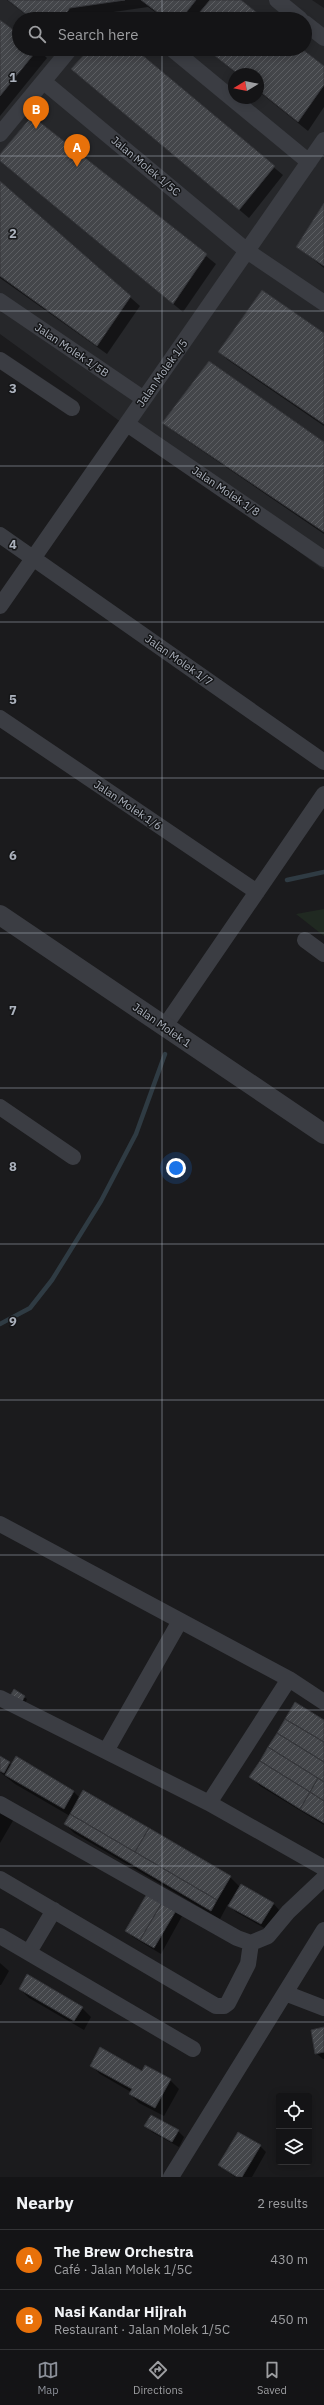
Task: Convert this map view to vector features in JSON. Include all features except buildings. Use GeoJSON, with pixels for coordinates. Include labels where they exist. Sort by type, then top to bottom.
{"type":"FeatureCollection","features":[{"type":"Feature","properties":{"kind":"street"},"geometry":{"type":"LineString","coordinates":[[277,0],[292,12]]}},
{"type":"Feature","properties":{"kind":"street"},"geometry":{"type":"LineString","coordinates":[[312,29],[324,38]]}},
{"type":"Feature","properties":{"kind":"street"},"geometry":{"type":"LineString","coordinates":[[0,134],[64,56]]}},
{"type":"Feature","properties":{"kind":"street"},"geometry":{"type":"LineString","coordinates":[[180,56],[309,162]]}},
{"type":"Feature","properties":{"kind":"street","name":"Jalan Molek 1/5C"},"geometry":{"type":"LineString","coordinates":[[44,82],[247,251],[324,304]]}},
{"type":"Feature","properties":{"kind":"street","name":"Jalan Molek 1/5"},"geometry":{"type":"LineString","coordinates":[[0,606],[324,140]]}},
{"type":"Feature","properties":{"kind":"street","name":"Jalan Molek 1/5B"},"geometry":{"type":"LineString","coordinates":[[0,300],[144,399]]}},
{"type":"Feature","properties":{"kind":"street"},"geometry":{"type":"LineString","coordinates":[[0,360],[72,408]]}},
{"type":"Feature","properties":{"kind":"street","name":"Jalan Molek 1/8"},"geometry":{"type":"LineString","coordinates":[[127,424],[324,559]]}},
{"type":"Feature","properties":{"kind":"street","name":"Jalan Molek 1/7"},"geometry":{"type":"LineString","coordinates":[[0,535],[34,557],[324,762]]}},
{"type":"Feature","properties":{"kind":"street","name":"Jalan Molek 1/6"},"geometry":{"type":"LineString","coordinates":[[0,718],[257,892]]}},
{"type":"Feature","properties":{"kind":"street"},"geometry":{"type":"LineString","coordinates":[[164,1026],[324,794]]}},
{"type":"Feature","properties":{"kind":"street","name":"Jalan Molek 1"},"geometry":{"type":"LineString","coordinates":[[0,915],[324,1134]]}},
{"type":"Feature","properties":{"kind":"street"},"geometry":{"type":"LineString","coordinates":[[305,940],[324,954]]}},
{"type":"Feature","properties":{"kind":"street"},"geometry":{"type":"LineString","coordinates":[[0,1107],[73,1157]]}},
{"type":"Feature","properties":{"kind":"street"},"geometry":{"type":"LineString","coordinates":[[0,1524],[289,1680],[324,1702]]}},
{"type":"Feature","properties":{"kind":"street"},"geometry":{"type":"LineString","coordinates":[[106,1751],[180,1621]]}},
{"type":"Feature","properties":{"kind":"street"},"geometry":{"type":"LineString","coordinates":[[209,1803],[289,1680]]}},
{"type":"Feature","properties":{"kind":"street"},"geometry":{"type":"LineString","coordinates":[[0,1698],[209,1803],[324,1868]]}},
{"type":"Feature","properties":{"kind":"street"},"geometry":{"type":"LineString","coordinates":[[0,1804],[237,1938],[251,1943],[268,1936],[288,1912],[324,1878]]}},
{"type":"Feature","properties":{"kind":"street"},"geometry":{"type":"LineString","coordinates":[[0,1879],[219,2007],[228,2003],[248,1964],[251,1943]]}},
{"type":"Feature","properties":{"kind":"street"},"geometry":{"type":"LineString","coordinates":[[29,1952],[54,1910]]}},
{"type":"Feature","properties":{"kind":"street"},"geometry":{"type":"LineString","coordinates":[[171,2177],[324,1930]]}},
{"type":"Feature","properties":{"kind":"street"},"geometry":{"type":"LineString","coordinates":[[0,1936],[193,2049]]}},
{"type":"Feature","properties":{"kind":"street"},"geometry":{"type":"LineString","coordinates":[[285,1993],[324,2008]]}},
{"type":"Feature","properties":{"kind":"shaded area"},"geometry":{"type":"Polygon","coordinates":[[[0,0],[312,0],[324,8],[324,570],[0,334],[0,0]]]}},
{"type":"Feature","properties":{"kind":"shaded area"},"geometry":{"type":"Polygon","coordinates":[[[324,909],[324,936],[296,914],[324,909]]]}},
{"type":"Feature","properties":{"kind":"waterway"},"geometry":{"type":"LineString","coordinates":[[287,880],[324,872]]}},
{"type":"Feature","properties":{"kind":"waterway"},"geometry":{"type":"LineString","coordinates":[[0,1324],[30,1308],[52,1280],[101,1201],[136,1134],[165,1054]]}},
{"type":"Feature","properties":{"kind":"place","name":"Nasi Kandar Hijrah"},"geometry":{"type":"Point","coordinates":[36,129]}},
{"type":"Feature","properties":{"kind":"place","name":"The Brew Orchestra"},"geometry":{"type":"Point","coordinates":[77,167]}}]}
